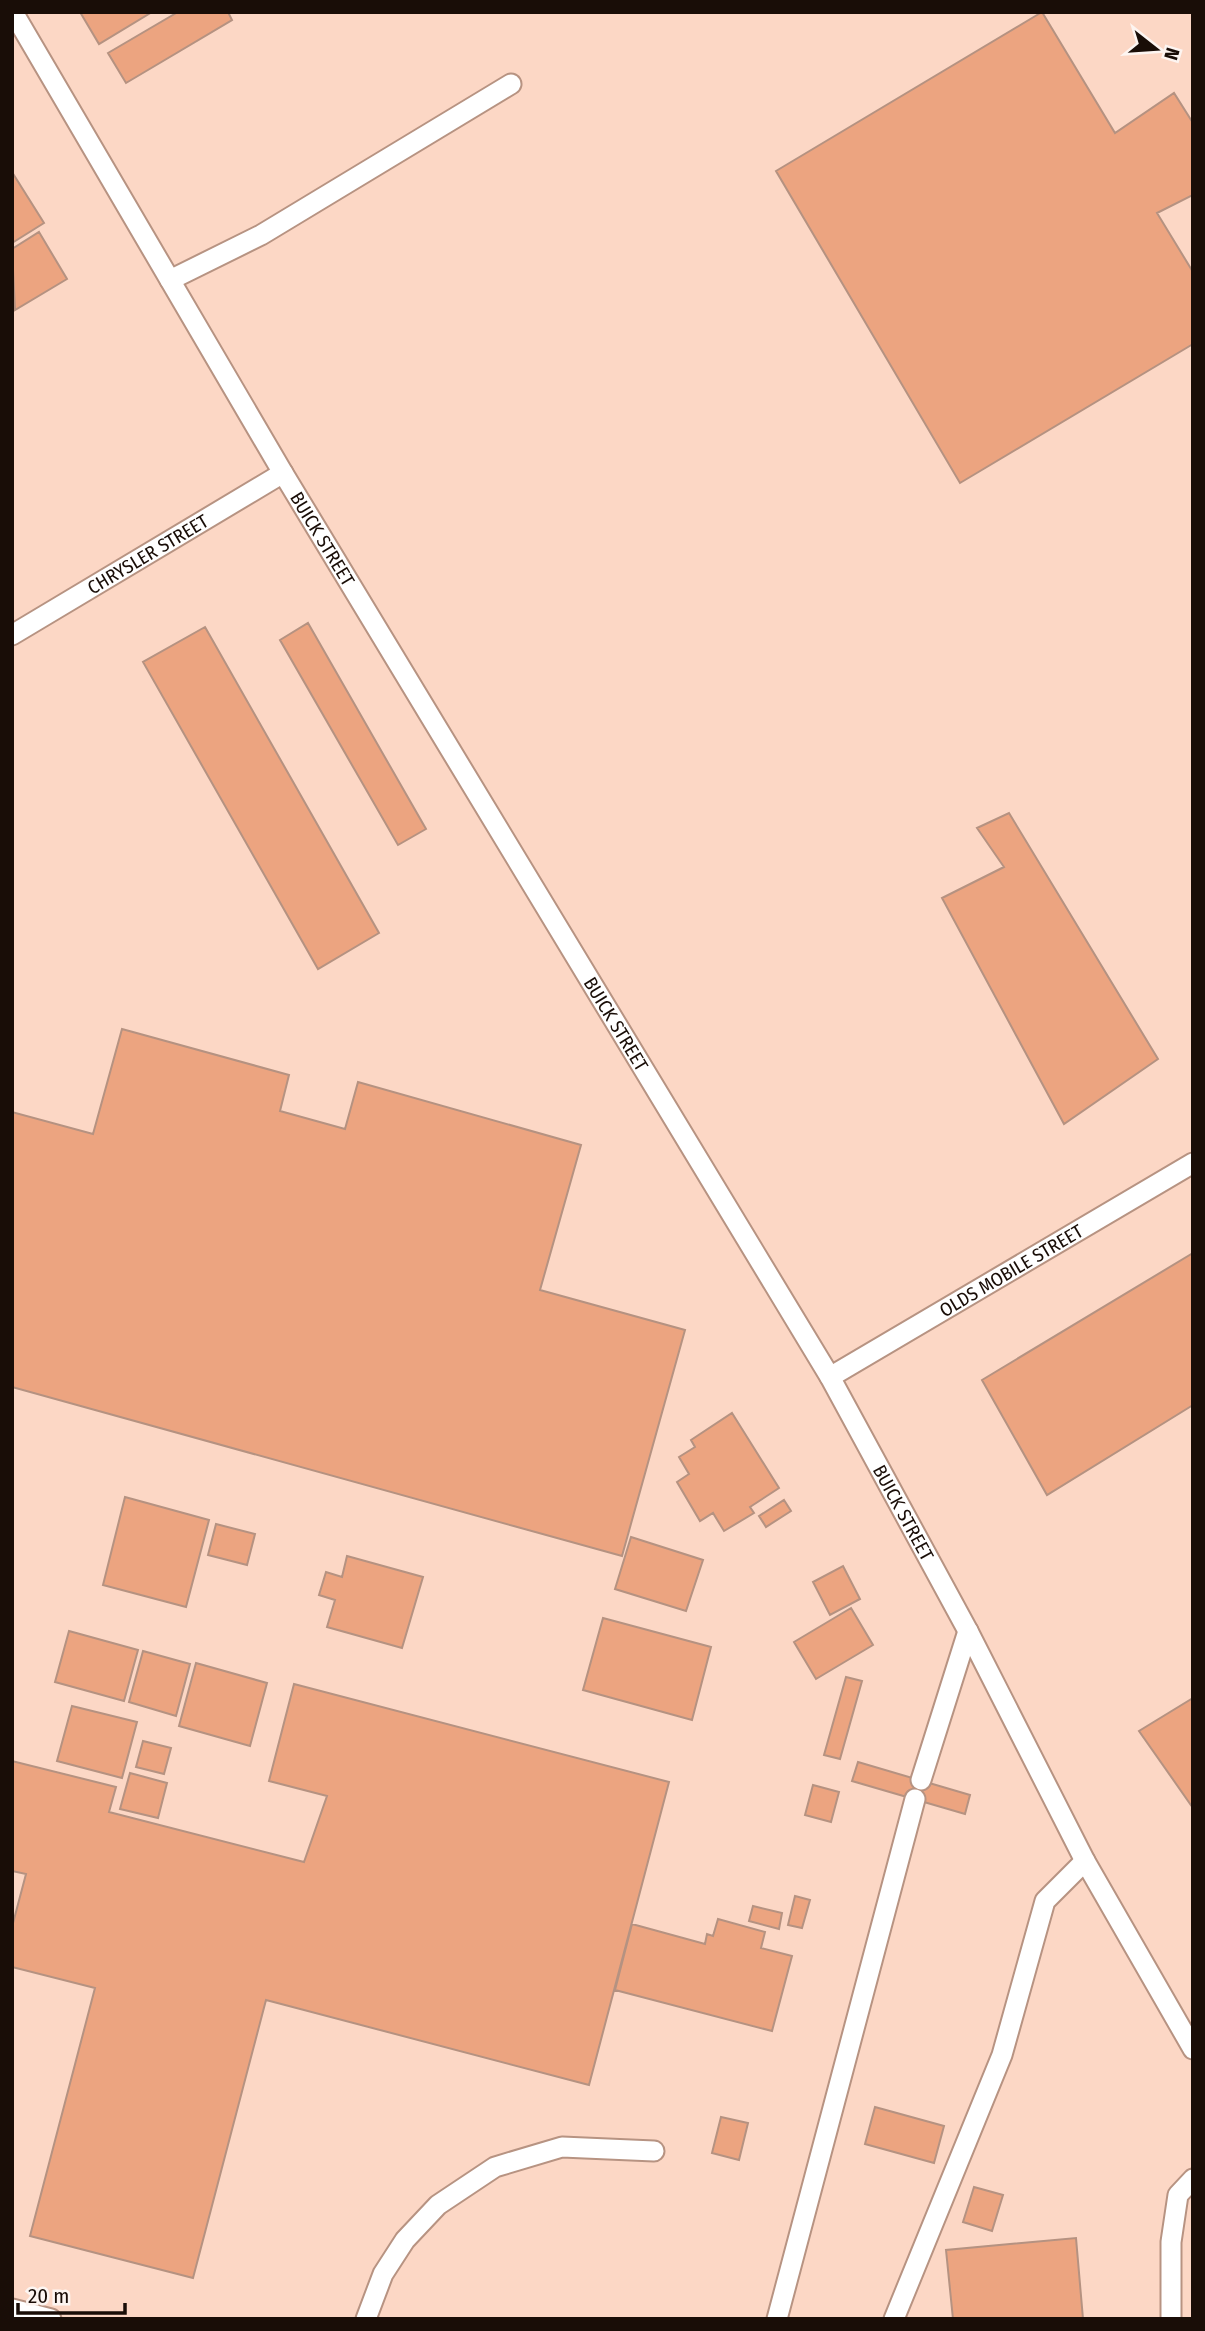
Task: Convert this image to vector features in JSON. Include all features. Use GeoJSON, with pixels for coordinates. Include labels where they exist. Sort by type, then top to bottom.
{"type":"FeatureCollection","features":[{"type":"Feature","properties":{"kind":"lane","name":"BUICK STREET"},"geometry":{"type":"LineString","coordinates":[[13,12],[283,473],[830,1377],[968,1631],[1084,1861],[1193,2049]]}},
{"type":"Feature","properties":{"kind":"lane"},"geometry":{"type":"LineString","coordinates":[[170,280],[261,235],[512,84]]}},
{"type":"Feature","properties":{"kind":"lane","name":"CHRYSLER STREET"},"geometry":{"type":"LineString","coordinates":[[12,635],[283,473]]}},
{"type":"Feature","properties":{"kind":"lane","name":"OLDS MOBILE STREET"},"geometry":{"type":"LineString","coordinates":[[830,1377],[1193,1163]]}},
{"type":"Feature","properties":{"kind":"lane"},"geometry":{"type":"LineString","coordinates":[[777,2319],[918,1790],[968,1631]]}},
{"type":"Feature","properties":{"kind":"lane"},"geometry":{"type":"LineString","coordinates":[[894,2319],[1002,2055],[1045,1901],[1084,1861]]}},
{"type":"Feature","properties":{"kind":"lane"},"geometry":{"type":"LineString","coordinates":[[366,2319],[383,2274],[405,2239],[438,2205],[495,2167],[562,2147],[654,2151]]}},
{"type":"Feature","properties":{"kind":"lane"},"geometry":{"type":"LineString","coordinates":[[1171,2319],[1171,2242],[1178,2195],[1193,2179]]}},
{"type":"Feature","properties":{"kind":"lane"},"geometry":{"type":"LineString","coordinates":[[12,2309],[51,2319]]}},
{"type":"Feature","properties":{"kind":"shaded area"},"geometry":{"type":"Polygon","coordinates":[[[12,12],[1193,12],[1193,2319],[12,2319],[12,12]]]}},
{"type":"Feature","properties":{"kind":"building"},"geometry":{"type":"Polygon","coordinates":[[[80,12],[152,12],[99,44],[80,12]]]}},
{"type":"Feature","properties":{"kind":"building"},"geometry":{"type":"Polygon","coordinates":[[[178,12],[228,12],[232,20],[126,83],[108,53],[178,12]]]}},
{"type":"Feature","properties":{"kind":"building"},"geometry":{"type":"Polygon","coordinates":[[[1042,12],[1115,133],[1174,93],[1193,123],[1193,195],[1157,213],[1193,272],[1193,344],[960,483],[776,171],[1042,12]]]}},
{"type":"Feature","properties":{"kind":"building"},"geometry":{"type":"Polygon","coordinates":[[[12,172],[44,223],[12,243],[12,172]]]}},
{"type":"Feature","properties":{"kind":"building"},"geometry":{"type":"Polygon","coordinates":[[[39,232],[67,279],[15,310],[12,249],[39,232]]]}},
{"type":"Feature","properties":{"kind":"building"},"geometry":{"type":"Polygon","coordinates":[[[308,623],[426,829],[398,845],[280,640],[308,623]]]}},
{"type":"Feature","properties":{"kind":"building"},"geometry":{"type":"Polygon","coordinates":[[[205,627],[379,933],[318,969],[143,662],[205,627]]]}},
{"type":"Feature","properties":{"kind":"building"},"geometry":{"type":"Polygon","coordinates":[[[1009,813],[1158,1059],[1064,1124],[942,898],[1004,867],[977,828],[1009,813]]]}},
{"type":"Feature","properties":{"kind":"building"},"geometry":{"type":"Polygon","coordinates":[[[122,1029],[289,1075],[280,1111],[345,1129],[358,1082],[581,1145],[540,1290],[685,1330],[622,1556],[12,1387],[12,1112],[93,1134],[122,1029]]]}},
{"type":"Feature","properties":{"kind":"building"},"geometry":{"type":"Polygon","coordinates":[[[1193,1253],[1193,1405],[1047,1495],[982,1380],[1193,1253]]]}},
{"type":"Feature","properties":{"kind":"building"},"geometry":{"type":"Polygon","coordinates":[[[732,1413],[779,1488],[750,1507],[754,1513],[724,1531],[713,1513],[700,1521],[677,1482],[689,1474],[679,1457],[695,1447],[691,1440],[732,1413]]]}},
{"type":"Feature","properties":{"kind":"building"},"geometry":{"type":"Polygon","coordinates":[[[125,1497],[209,1520],[186,1607],[103,1585],[125,1497]]]}},
{"type":"Feature","properties":{"kind":"building"},"geometry":{"type":"Polygon","coordinates":[[[784,1500],[791,1511],[766,1527],[759,1516],[784,1500]]]}},
{"type":"Feature","properties":{"kind":"building"},"geometry":{"type":"Polygon","coordinates":[[[216,1524],[255,1534],[247,1565],[208,1555],[216,1524]]]}},
{"type":"Feature","properties":{"kind":"building"},"geometry":{"type":"Polygon","coordinates":[[[631,1537],[703,1560],[686,1611],[615,1589],[631,1537]]]}},
{"type":"Feature","properties":{"kind":"building"},"geometry":{"type":"Polygon","coordinates":[[[347,1556],[423,1577],[402,1648],[327,1627],[335,1600],[319,1595],[326,1572],[342,1577],[347,1556]]]}},
{"type":"Feature","properties":{"kind":"building"},"geometry":{"type":"Polygon","coordinates":[[[843,1566],[860,1599],[830,1615],[813,1582],[843,1566]]]}},
{"type":"Feature","properties":{"kind":"building"},"geometry":{"type":"Polygon","coordinates":[[[851,1608],[873,1645],[816,1679],[794,1642],[851,1608]]]}},
{"type":"Feature","properties":{"kind":"building"},"geometry":{"type":"Polygon","coordinates":[[[603,1618],[711,1647],[692,1720],[583,1690],[603,1618]]]}},
{"type":"Feature","properties":{"kind":"building"},"geometry":{"type":"Polygon","coordinates":[[[69,1631],[138,1650],[124,1701],[55,1682],[69,1631]]]}},
{"type":"Feature","properties":{"kind":"building"},"geometry":{"type":"Polygon","coordinates":[[[143,1651],[190,1664],[176,1716],[129,1702],[143,1651]]]}},
{"type":"Feature","properties":{"kind":"building"},"geometry":{"type":"Polygon","coordinates":[[[196,1663],[267,1683],[250,1746],[179,1726],[196,1663]]]}},
{"type":"Feature","properties":{"kind":"building"},"geometry":{"type":"Polygon","coordinates":[[[846,1677],[862,1681],[840,1759],[824,1755],[846,1677]]]}},
{"type":"Feature","properties":{"kind":"building"},"geometry":{"type":"Polygon","coordinates":[[[294,1684],[669,1782],[589,2085],[266,2000],[193,2278],[30,2236],[95,1988],[12,1967],[12,1927],[26,1874],[12,1871],[12,1761],[116,1787],[109,1812],[304,1862],[327,1796],[269,1781],[294,1684]]]}},
{"type":"Feature","properties":{"kind":"building"},"geometry":{"type":"Polygon","coordinates":[[[1193,1698],[1193,1808],[1139,1731],[1193,1698]]]}},
{"type":"Feature","properties":{"kind":"building"},"geometry":{"type":"Polygon","coordinates":[[[72,1706],[137,1722],[122,1778],[57,1761],[72,1706]]]}},
{"type":"Feature","properties":{"kind":"building"},"geometry":{"type":"Polygon","coordinates":[[[143,1741],[171,1748],[164,1774],[136,1767],[143,1741]]]}},
{"type":"Feature","properties":{"kind":"building"},"geometry":{"type":"Polygon","coordinates":[[[858,1762],[970,1795],[965,1814],[852,1781],[858,1762]]]}},
{"type":"Feature","properties":{"kind":"building"},"geometry":{"type":"Polygon","coordinates":[[[130,1773],[167,1783],[158,1818],[120,1809],[130,1773]]]}},
{"type":"Feature","properties":{"kind":"building"},"geometry":{"type":"Polygon","coordinates":[[[813,1785],[839,1792],[831,1822],[805,1815],[813,1785]]]}},
{"type":"Feature","properties":{"kind":"building"},"geometry":{"type":"Polygon","coordinates":[[[795,1896],[810,1900],[802,1928],[788,1925],[795,1896]]]}},
{"type":"Feature","properties":{"kind":"building"},"geometry":{"type":"Polygon","coordinates":[[[753,1906],[782,1913],[779,1929],[749,1921],[753,1906]]]}},
{"type":"Feature","properties":{"kind":"building"},"geometry":{"type":"Polygon","coordinates":[[[718,1919],[765,1932],[761,1948],[792,1956],[772,2031],[615,1990],[632,1924],[705,1944],[707,1934],[713,1936],[718,1919]]]}},
{"type":"Feature","properties":{"kind":"building"},"geometry":{"type":"Polygon","coordinates":[[[875,2107],[944,2126],[934,2163],[865,2144],[875,2107]]]}},
{"type":"Feature","properties":{"kind":"building"},"geometry":{"type":"Polygon","coordinates":[[[721,2117],[748,2123],[739,2160],[712,2153],[721,2117]]]}},
{"type":"Feature","properties":{"kind":"building"},"geometry":{"type":"Polygon","coordinates":[[[974,2187],[1003,2195],[992,2231],[963,2222],[974,2187]]]}},
{"type":"Feature","properties":{"kind":"building"},"geometry":{"type":"Polygon","coordinates":[[[1076,2238],[1083,2319],[953,2319],[946,2250],[1076,2238]]]}}]}
